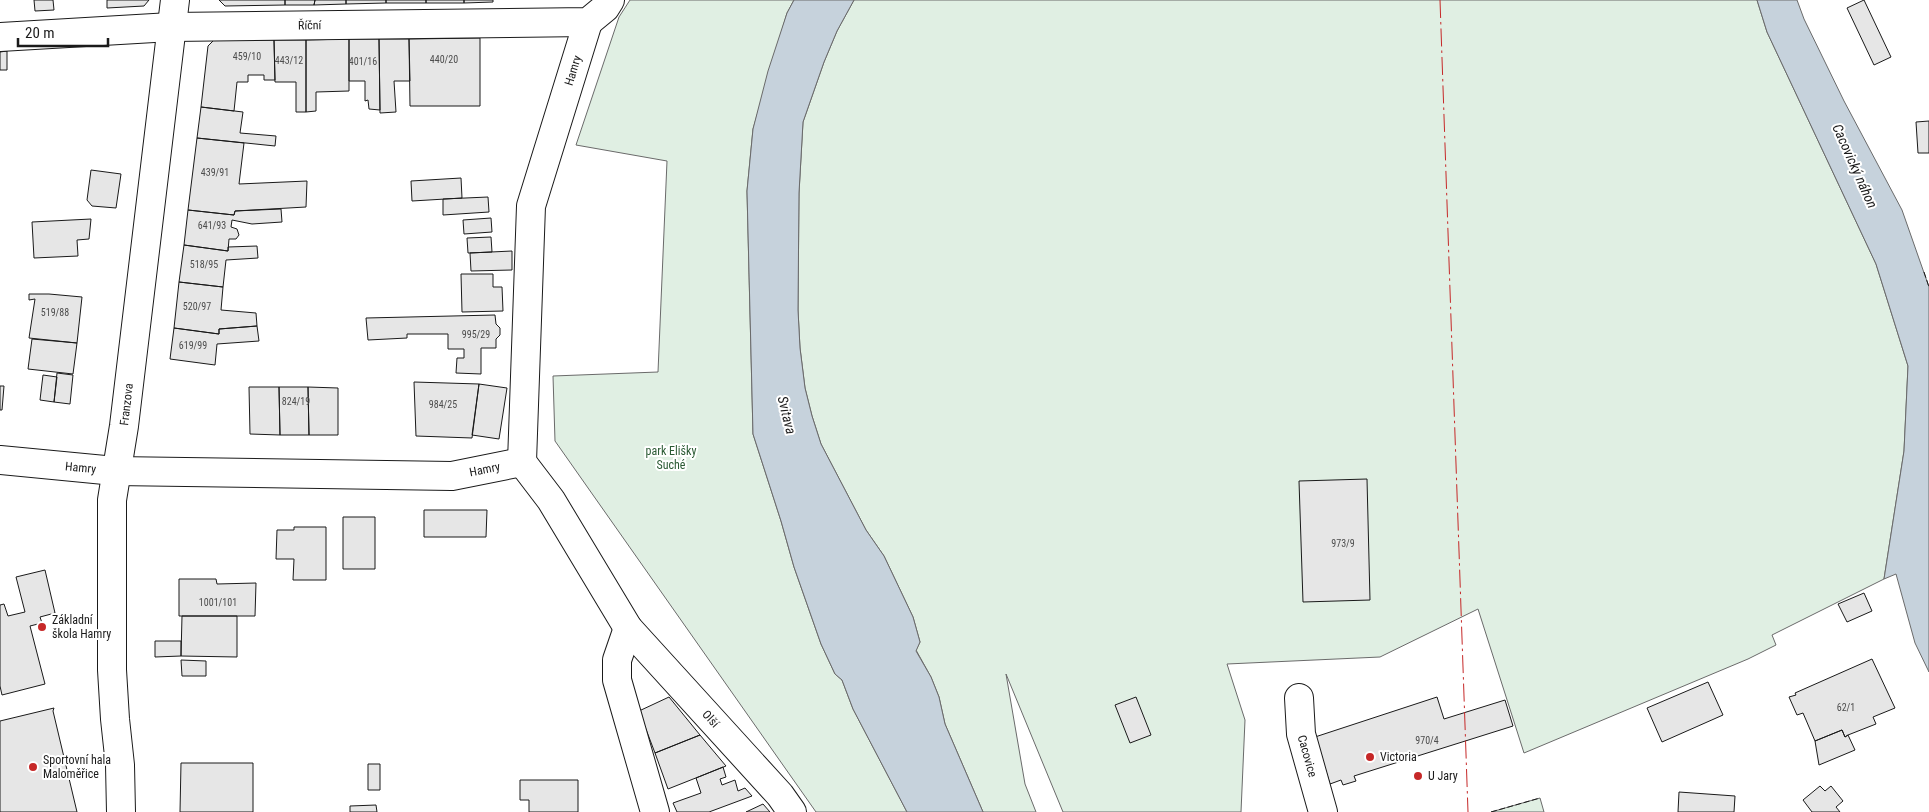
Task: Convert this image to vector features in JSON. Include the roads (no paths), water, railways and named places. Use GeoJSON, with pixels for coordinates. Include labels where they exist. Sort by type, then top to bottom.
{"type":"FeatureCollection","features":[{"type":"Feature","properties":{"kind":"street","name":"Franzova"},"geometry":{"type":"LineString","coordinates":[[121,812],[111,619],[112,500],[125,416],[175,0]]}},
{"type":"Feature","properties":{"kind":"street"},"geometry":{"type":"LineString","coordinates":[[588,22],[605,8],[610,0]]}},
{"type":"Feature","properties":{"kind":"street","name":"Říční"},"geometry":{"type":"LineString","coordinates":[[0,37],[171,27],[588,22]]}},
{"type":"Feature","properties":{"kind":"street","name":"Hamry"},"geometry":{"type":"LineString","coordinates":[[0,460],[116,471],[452,476],[522,462],[531,206],[588,22]]}},
{"type":"Feature","properties":{"kind":"street","name":"Olší"},"geometry":{"type":"LineString","coordinates":[[522,462],[552,500],[628,628],[780,795],[792,812]]}},
{"type":"Feature","properties":{"kind":"street"},"geometry":{"type":"LineString","coordinates":[[628,628],[617,660],[617,680],[655,812]]}},
{"type":"Feature","properties":{"kind":"street","name":"Cacovice"},"geometry":{"type":"LineString","coordinates":[[1299,698],[1301,734],[1323,812]]}},
{"type":"Feature","properties":{"kind":"water","name":"Svitava"},"geometry":{"type":"Polygon","coordinates":[[[794,0],[854,0],[837,31],[824,62],[803,122],[799,193],[798,310],[805,388],[821,444],[866,530],[884,556],[913,617],[920,642],[916,651],[931,677],[939,697],[945,724],[983,812],[907,812],[853,709],[842,680],[835,674],[821,644],[794,567],[753,434],[747,191],[753,129],[768,71],[787,13],[794,0]]]}},
{"type":"Feature","properties":{"kind":"water","name":"Cacovický náhon"},"geometry":{"type":"Polygon","coordinates":[[[1757,0],[1797,0],[1804,19],[1844,101],[1902,210],[1929,287],[1929,672],[1915,643],[1896,574],[1884,579],[1904,451],[1908,366],[1876,264],[1767,32],[1757,0]]]}},
{"type":"Feature","properties":{"kind":"place","name":"Základní škola Hamry"},"geometry":{"type":"Point","coordinates":[42,627]}},
{"type":"Feature","properties":{"kind":"place","name":"Victoria"},"geometry":{"type":"Point","coordinates":[1370,757]}},
{"type":"Feature","properties":{"kind":"place","name":"Sportovní hala Maloměřice"},"geometry":{"type":"Point","coordinates":[33,767]}},
{"type":"Feature","properties":{"kind":"place","name":"U Jary"},"geometry":{"type":"Point","coordinates":[1418,776]}},
{"type":"Feature","properties":{"kind":"park label","name":"park Elišky Suché"},"geometry":{"type":"Point","coordinates":[671,458]}}]}
